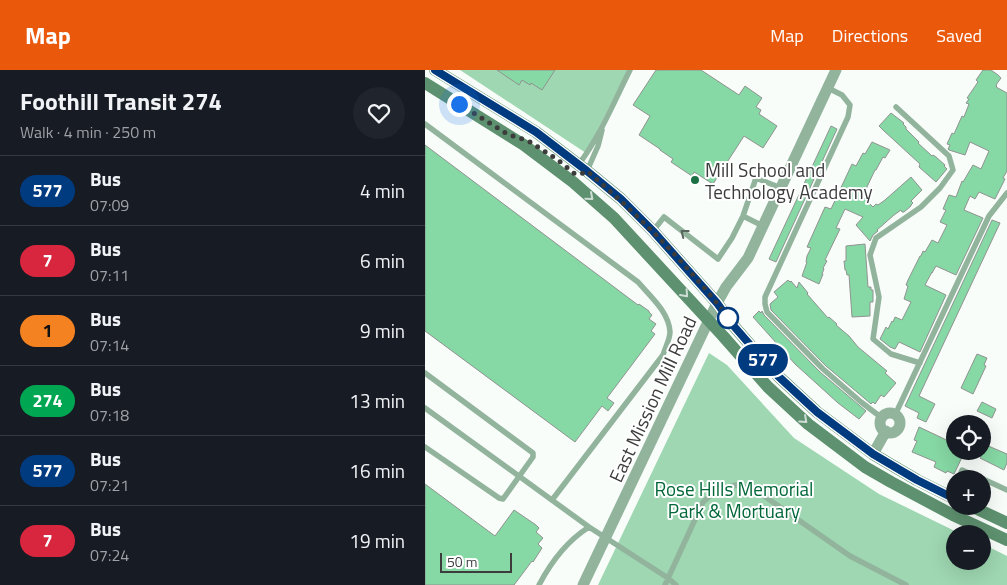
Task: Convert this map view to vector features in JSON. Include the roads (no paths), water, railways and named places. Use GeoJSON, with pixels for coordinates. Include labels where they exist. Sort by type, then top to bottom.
{"type":"FeatureCollection","features":[{"type":"Feature","properties":{"kind":"main road"},"geometry":{"type":"LineString","coordinates":[[435,70],[536,132],[621,199],[653,231],[717,303],[732,324],[778,376],[817,412],[873,454],[917,480],[946,491]]}},
{"type":"Feature","properties":{"kind":"main road"},"geometry":{"type":"LineString","coordinates":[[425,83],[509,135],[573,182],[615,218],[768,387],[808,424],[865,467],[941,509],[1007,540]]}},
{"type":"Feature","properties":{"kind":"main road"},"geometry":{"type":"LineString","coordinates":[[509,135],[530,142],[558,160],[575,174],[581,174],[583,168]]}},
{"type":"Feature","properties":{"kind":"main road"},"geometry":{"type":"LineString","coordinates":[[865,467],[876,470],[933,499],[944,501],[946,499]]}},
{"type":"Feature","properties":{"kind":"main road"},"geometry":{"type":"LineString","coordinates":[[990,515],[1007,523]]}},
{"type":"Feature","properties":{"kind":"street","name":"East Mission Mill Road"},"geometry":{"type":"LineString","coordinates":[[583,585],[717,303],[726,287],[748,258],[836,70]]}},
{"type":"Feature","properties":{"kind":"street"},"geometry":{"type":"LineString","coordinates":[[873,454],[884,435],[899,428],[900,421],[895,415],[888,414],[882,418],[881,426],[884,435]]}},
{"type":"Feature","properties":{"kind":"lane"},"geometry":{"type":"LineString","coordinates":[[583,168],[587,154],[630,70]]}},
{"type":"Feature","properties":{"kind":"lane"},"geometry":{"type":"LineString","coordinates":[[827,88],[842,95],[850,105],[848,117],[765,297],[765,304],[767,312],[823,370],[882,418]]}},
{"type":"Feature","properties":{"kind":"lane"},"geometry":{"type":"LineString","coordinates":[[896,107],[949,156],[953,170],[940,188],[921,207],[875,238],[870,255],[879,297],[873,339],[891,354],[920,363]]}},
{"type":"Feature","properties":{"kind":"lane"},"geometry":{"type":"LineString","coordinates":[[425,124],[638,282],[659,306],[667,321],[670,334],[663,355],[552,500]]}},
{"type":"Feature","properties":{"kind":"lane"},"geometry":{"type":"LineString","coordinates":[[583,168],[598,146],[604,124]]}},
{"type":"Feature","properties":{"kind":"lane"},"geometry":{"type":"LineString","coordinates":[[653,231],[664,217],[718,259],[732,238],[743,216],[756,178],[781,188]]}},
{"type":"Feature","properties":{"kind":"lane"},"geometry":{"type":"LineString","coordinates":[[895,415],[989,216],[1007,193]]}},
{"type":"Feature","properties":{"kind":"lane"},"geometry":{"type":"LineString","coordinates":[[743,216],[763,226]]}},
{"type":"Feature","properties":{"kind":"lane"},"geometry":{"type":"LineString","coordinates":[[425,373],[533,453],[533,457],[503,499],[425,447]]}},
{"type":"Feature","properties":{"kind":"lane"},"geometry":{"type":"LineString","coordinates":[[425,408],[589,527],[676,585]]}},
{"type":"Feature","properties":{"kind":"lane"},"geometry":{"type":"LineString","coordinates":[[991,483],[1007,490]]}},
{"type":"Feature","properties":{"kind":"lane"},"geometry":{"type":"LineString","coordinates":[[665,585],[703,502],[716,490],[736,485],[757,490],[850,556],[906,585]]}},
{"type":"Feature","properties":{"kind":"lane"},"geometry":{"type":"LineString","coordinates":[[539,585],[567,543],[589,527]]}},
{"type":"Feature","properties":{"kind":"place","name":"Mill School and Technology Academy"},"geometry":{"type":"Point","coordinates":[695,180]}},
{"type":"Feature","properties":{"kind":"park label","name":"Rose Hills Memorial Park & Mortuary"},"geometry":{"type":"Point","coordinates":[734,499]}}]}
